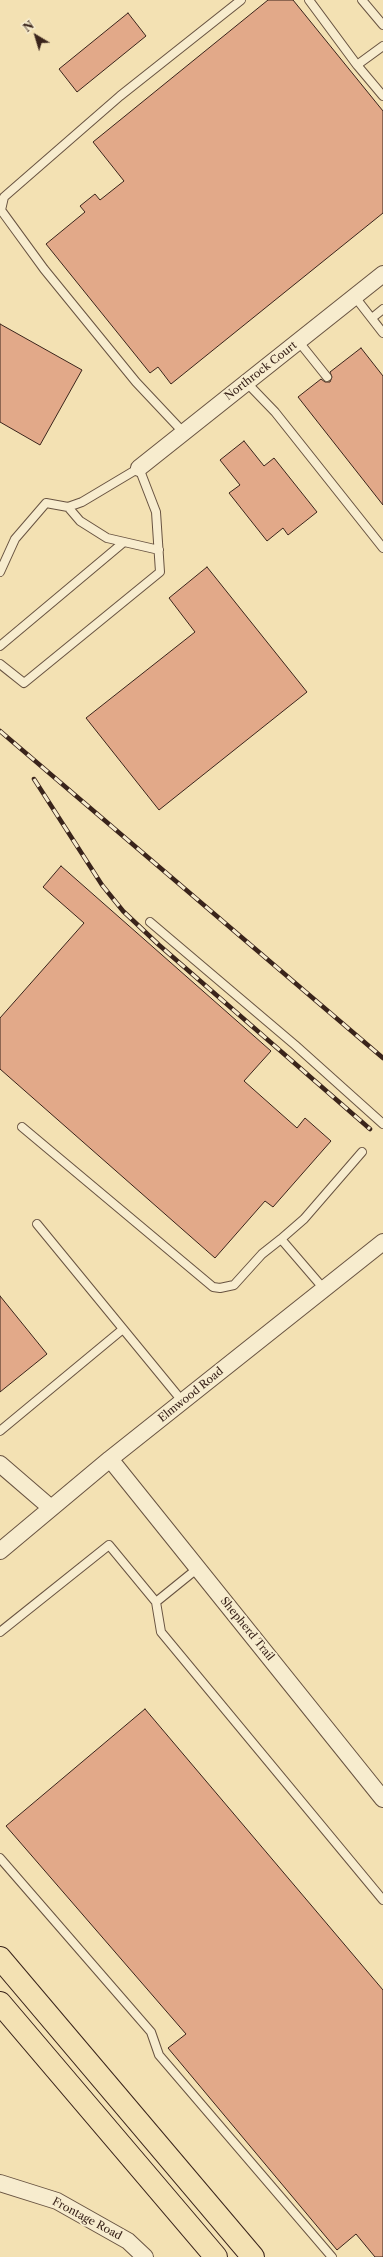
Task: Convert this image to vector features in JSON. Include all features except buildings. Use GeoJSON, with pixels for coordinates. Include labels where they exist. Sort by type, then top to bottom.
{"type":"FeatureCollection","features":[{"type":"Feature","properties":{"kind":"main road"},"geometry":{"type":"LineString","coordinates":[[0,1958],[253,2257]]}},
{"type":"Feature","properties":{"kind":"main road"},"geometry":{"type":"LineString","coordinates":[[0,2003],[216,2257]]}},
{"type":"Feature","properties":{"kind":"street","name":"Northrock Court"},"geometry":{"type":"LineString","coordinates":[[139,468],[383,274]]}},
{"type":"Feature","properties":{"kind":"street","name":"Elmwood Road"},"geometry":{"type":"LineString","coordinates":[[0,1551],[110,1459],[383,1242]]}},
{"type":"Feature","properties":{"kind":"street","name":"Shepherd Trail"},"geometry":{"type":"LineString","coordinates":[[110,1459],[383,1799]]}},
{"type":"Feature","properties":{"kind":"street"},"geometry":{"type":"LineString","coordinates":[[0,1464],[51,1508]]}},
{"type":"Feature","properties":{"kind":"street","name":"Frontage Road"},"geometry":{"type":"LineString","coordinates":[[0,2183],[57,2202],[128,2241],[145,2257]]}},
{"type":"Feature","properties":{"kind":"lane"},"geometry":{"type":"LineString","coordinates":[[184,433],[136,382],[44,269],[1,210],[4,197],[120,96],[241,0]]}},
{"type":"Feature","properties":{"kind":"lane"},"geometry":{"type":"LineString","coordinates":[[309,0],[357,65],[383,96]]}},
{"type":"Feature","properties":{"kind":"lane"},"geometry":{"type":"LineString","coordinates":[[365,1],[383,25]]}},
{"type":"Feature","properties":{"kind":"lane"},"geometry":{"type":"LineString","coordinates":[[357,65],[383,46]]}},
{"type":"Feature","properties":{"kind":"lane"},"geometry":{"type":"LineString","coordinates":[[355,297],[383,333]]}},
{"type":"Feature","properties":{"kind":"lane"},"geometry":{"type":"LineString","coordinates":[[372,318],[383,309]]}},
{"type":"Feature","properties":{"kind":"lane"},"geometry":{"type":"LineString","coordinates":[[298,342],[327,377]]}},
{"type":"Feature","properties":{"kind":"lane"},"geometry":{"type":"LineString","coordinates":[[247,383],[275,412],[383,548]]}},
{"type":"Feature","properties":{"kind":"lane"},"geometry":{"type":"LineString","coordinates":[[0,572],[15,539],[46,503],[68,507],[82,502],[139,468],[156,512],[160,572],[24,683],[0,664]]}},
{"type":"Feature","properties":{"kind":"lane"},"geometry":{"type":"LineString","coordinates":[[68,507],[80,521],[107,538],[159,550]]}},
{"type":"Feature","properties":{"kind":"lane"},"geometry":{"type":"LineString","coordinates":[[0,646],[124,542]]}},
{"type":"Feature","properties":{"kind":"lane"},"geometry":{"type":"LineString","coordinates":[[150,922],[295,1045],[383,1124]]}},
{"type":"Feature","properties":{"kind":"lane"},"geometry":{"type":"LineString","coordinates":[[22,1127],[213,1287],[220,1288],[234,1285],[262,1254],[304,1219],[362,1152]]}},
{"type":"Feature","properties":{"kind":"lane"},"geometry":{"type":"LineString","coordinates":[[37,1224],[183,1402]]}},
{"type":"Feature","properties":{"kind":"lane"},"geometry":{"type":"LineString","coordinates":[[280,1239],[324,1289]]}},
{"type":"Feature","properties":{"kind":"lane"},"geometry":{"type":"LineString","coordinates":[[0,1431],[123,1329]]}},
{"type":"Feature","properties":{"kind":"lane"},"geometry":{"type":"LineString","coordinates":[[0,1632],[109,1545],[156,1602],[160,1632],[383,1900]]}},
{"type":"Feature","properties":{"kind":"lane"},"geometry":{"type":"LineString","coordinates":[[156,1602],[198,1568]]}},
{"type":"Feature","properties":{"kind":"lane"},"geometry":{"type":"LineString","coordinates":[[0,1858],[151,2032],[159,2055],[332,2257]]}},
{"type":"Feature","properties":{"kind":"railway"},"geometry":{"type":"LineString","coordinates":[[0,731],[383,1058]]}},
{"type":"Feature","properties":{"kind":"railway"},"geometry":{"type":"LineString","coordinates":[[34,779],[102,885],[123,911],[159,945],[370,1129]]}}]}
